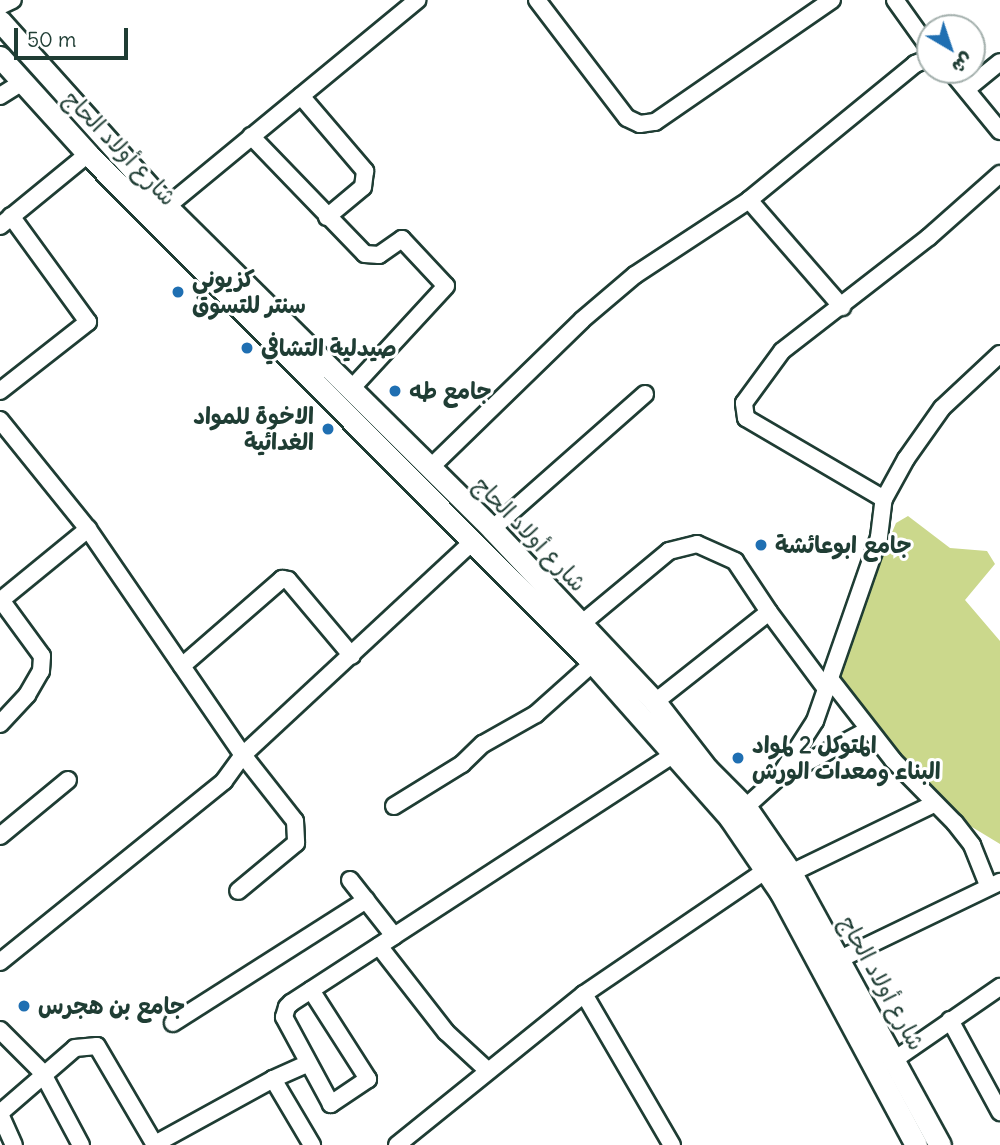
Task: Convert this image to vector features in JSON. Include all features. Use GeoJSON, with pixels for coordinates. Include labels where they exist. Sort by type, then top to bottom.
{"type":"FeatureCollection","features":[{"type":"Feature","properties":{"kind":"main road","name":"شارع أولاد الحاج"},"geometry":{"type":"LineString","coordinates":[[0,21],[160,213],[593,663],[671,756],[738,814],[791,873],[840,958],[940,1145]]}},
{"type":"Feature","properties":{"kind":"main road","name":"شارع أولاد الحاج"},"geometry":{"type":"LineString","coordinates":[[0,57],[88,154],[160,213],[351,390],[492,529],[655,702],[738,814],[916,1145]]}},
{"type":"Feature","properties":{"kind":"street"},"geometry":{"type":"LineString","coordinates":[[0,6],[13,0]]}},
{"type":"Feature","properties":{"kind":"street"},"geometry":{"type":"LineString","coordinates":[[160,213],[418,0]]}},
{"type":"Feature","properties":{"kind":"street"},"geometry":{"type":"LineString","coordinates":[[537,0],[627,118],[640,124],[655,122],[832,0]]}},
{"type":"Feature","properties":{"kind":"street"},"geometry":{"type":"LineString","coordinates":[[895,0],[916,29]]}},
{"type":"Feature","properties":{"kind":"street"},"geometry":{"type":"LineString","coordinates":[[968,88],[1000,62]]}},
{"type":"Feature","properties":{"kind":"street"},"geometry":{"type":"LineString","coordinates":[[430,468],[582,320],[635,275],[749,200],[916,64]]}},
{"type":"Feature","properties":{"kind":"street"},"geometry":{"type":"LineString","coordinates":[[0,96],[22,82]]}},
{"type":"Feature","properties":{"kind":"street"},"geometry":{"type":"LineString","coordinates":[[964,84],[1000,131]]}},
{"type":"Feature","properties":{"kind":"street"},"geometry":{"type":"LineString","coordinates":[[301,96],[365,171],[363,187],[327,217]]}},
{"type":"Feature","properties":{"kind":"street"},"geometry":{"type":"LineString","coordinates":[[251,136],[327,217],[369,257],[402,239],[446,286],[351,390]]}},
{"type":"Feature","properties":{"kind":"street"},"geometry":{"type":"LineString","coordinates":[[0,391],[88,322],[6,221],[88,154]]}},
{"type":"Feature","properties":{"kind":"street"},"geometry":{"type":"LineString","coordinates":[[884,499],[746,418],[742,411],[757,379],[782,351],[816,321],[842,307],[1000,174]]}},
{"type":"Feature","properties":{"kind":"street"},"geometry":{"type":"LineString","coordinates":[[749,200],[842,307]]}},
{"type":"Feature","properties":{"kind":"street"},"geometry":{"type":"LineString","coordinates":[[779,777],[815,722],[879,537],[884,499],[936,416],[1000,354]]}},
{"type":"Feature","properties":{"kind":"street"},"geometry":{"type":"LineString","coordinates":[[492,529],[645,394]]}},
{"type":"Feature","properties":{"kind":"street"},"geometry":{"type":"LineString","coordinates":[[0,419],[88,530],[298,831],[296,843],[238,891]]}},
{"type":"Feature","properties":{"kind":"street"},"geometry":{"type":"LineString","coordinates":[[0,724],[27,695],[41,671],[42,656],[0,600],[88,530]]}},
{"type":"Feature","properties":{"kind":"street"},"geometry":{"type":"LineString","coordinates":[[0,962],[197,804],[243,755],[473,541]]}},
{"type":"Feature","properties":{"kind":"street"},"geometry":{"type":"LineString","coordinates":[[580,625],[669,551],[698,544],[709,546],[735,561],[769,612],[829,684],[972,845],[994,884],[840,958]]}},
{"type":"Feature","properties":{"kind":"street"},"geometry":{"type":"LineString","coordinates":[[182,666],[282,579],[288,580],[352,656]]}},
{"type":"Feature","properties":{"kind":"street"},"geometry":{"type":"LineString","coordinates":[[655,702],[769,612]]}},
{"type":"Feature","properties":{"kind":"street"},"geometry":{"type":"LineString","coordinates":[[394,806],[462,764],[483,744],[536,714],[593,663]]}},
{"type":"Feature","properties":{"kind":"street"},"geometry":{"type":"LineString","coordinates":[[738,814],[779,777],[868,730]]}},
{"type":"Feature","properties":{"kind":"street"},"geometry":{"type":"LineString","coordinates":[[311,990],[368,1079],[331,1104],[306,1064],[284,1012],[311,990],[671,756]]}},
{"type":"Feature","properties":{"kind":"street"},"geometry":{"type":"LineString","coordinates":[[0,836],[68,780]]}},
{"type":"Feature","properties":{"kind":"street"},"geometry":{"type":"LineString","coordinates":[[791,873],[934,804]]}},
{"type":"Feature","properties":{"kind":"street"},"geometry":{"type":"LineString","coordinates":[[397,1145],[486,1069],[584,994],[768,869]]}},
{"type":"Feature","properties":{"kind":"street"},"geometry":{"type":"LineString","coordinates":[[350,880],[394,936]]}},
{"type":"Feature","properties":{"kind":"street"},"geometry":{"type":"LineString","coordinates":[[173,1023],[366,900]]}},
{"type":"Feature","properties":{"kind":"street"},"geometry":{"type":"LineString","coordinates":[[379,946],[446,1032],[486,1069]]}},
{"type":"Feature","properties":{"kind":"street"},"geometry":{"type":"LineString","coordinates":[[894,1060],[1000,987]]}},
{"type":"Feature","properties":{"kind":"street"},"geometry":{"type":"LineString","coordinates":[[584,994],[672,1145]]}},
{"type":"Feature","properties":{"kind":"street"},"geometry":{"type":"LineString","coordinates":[[950,1020],[998,1103]]}},
{"type":"Feature","properties":{"kind":"street"},"geometry":{"type":"LineString","coordinates":[[0,1030],[42,1072],[81,1145]]}},
{"type":"Feature","properties":{"kind":"street"},"geometry":{"type":"LineString","coordinates":[[13,1145],[0,1114],[42,1072],[75,1048],[97,1046],[155,1144],[273,1079],[306,1064]]}},
{"type":"Feature","properties":{"kind":"street"},"geometry":{"type":"LineString","coordinates":[[273,1079],[312,1145]]}},
{"type":"Feature","properties":{"kind":"green space"},"geometry":{"type":"Polygon","coordinates":[[[908,516],[950,548],[987,551],[995,564],[965,600],[1000,641],[1000,844],[934,804],[830,679],[896,523],[908,516]]]}},
{"type":"Feature","properties":{"kind":"place","name":"كزيوني سنتر للتسوق"},"geometry":{"type":"Point","coordinates":[178,292]}},
{"type":"Feature","properties":{"kind":"place","name":"صيدلية التشافي"},"geometry":{"type":"Point","coordinates":[247,348]}},
{"type":"Feature","properties":{"kind":"place","name":"جامع طه"},"geometry":{"type":"Point","coordinates":[395,391]}},
{"type":"Feature","properties":{"kind":"place","name":"الاخوة للمواد الغدائية"},"geometry":{"type":"Point","coordinates":[328,429]}},
{"type":"Feature","properties":{"kind":"place","name":"جامع ابوعائشة"},"geometry":{"type":"Point","coordinates":[761,545]}},
{"type":"Feature","properties":{"kind":"place","name":"المتوكل 2 لمواد البناء ومعدات الورش"},"geometry":{"type":"Point","coordinates":[738,758]}},
{"type":"Feature","properties":{"kind":"place","name":"جامع بن هجرس"},"geometry":{"type":"Point","coordinates":[24,1006]}}]}
